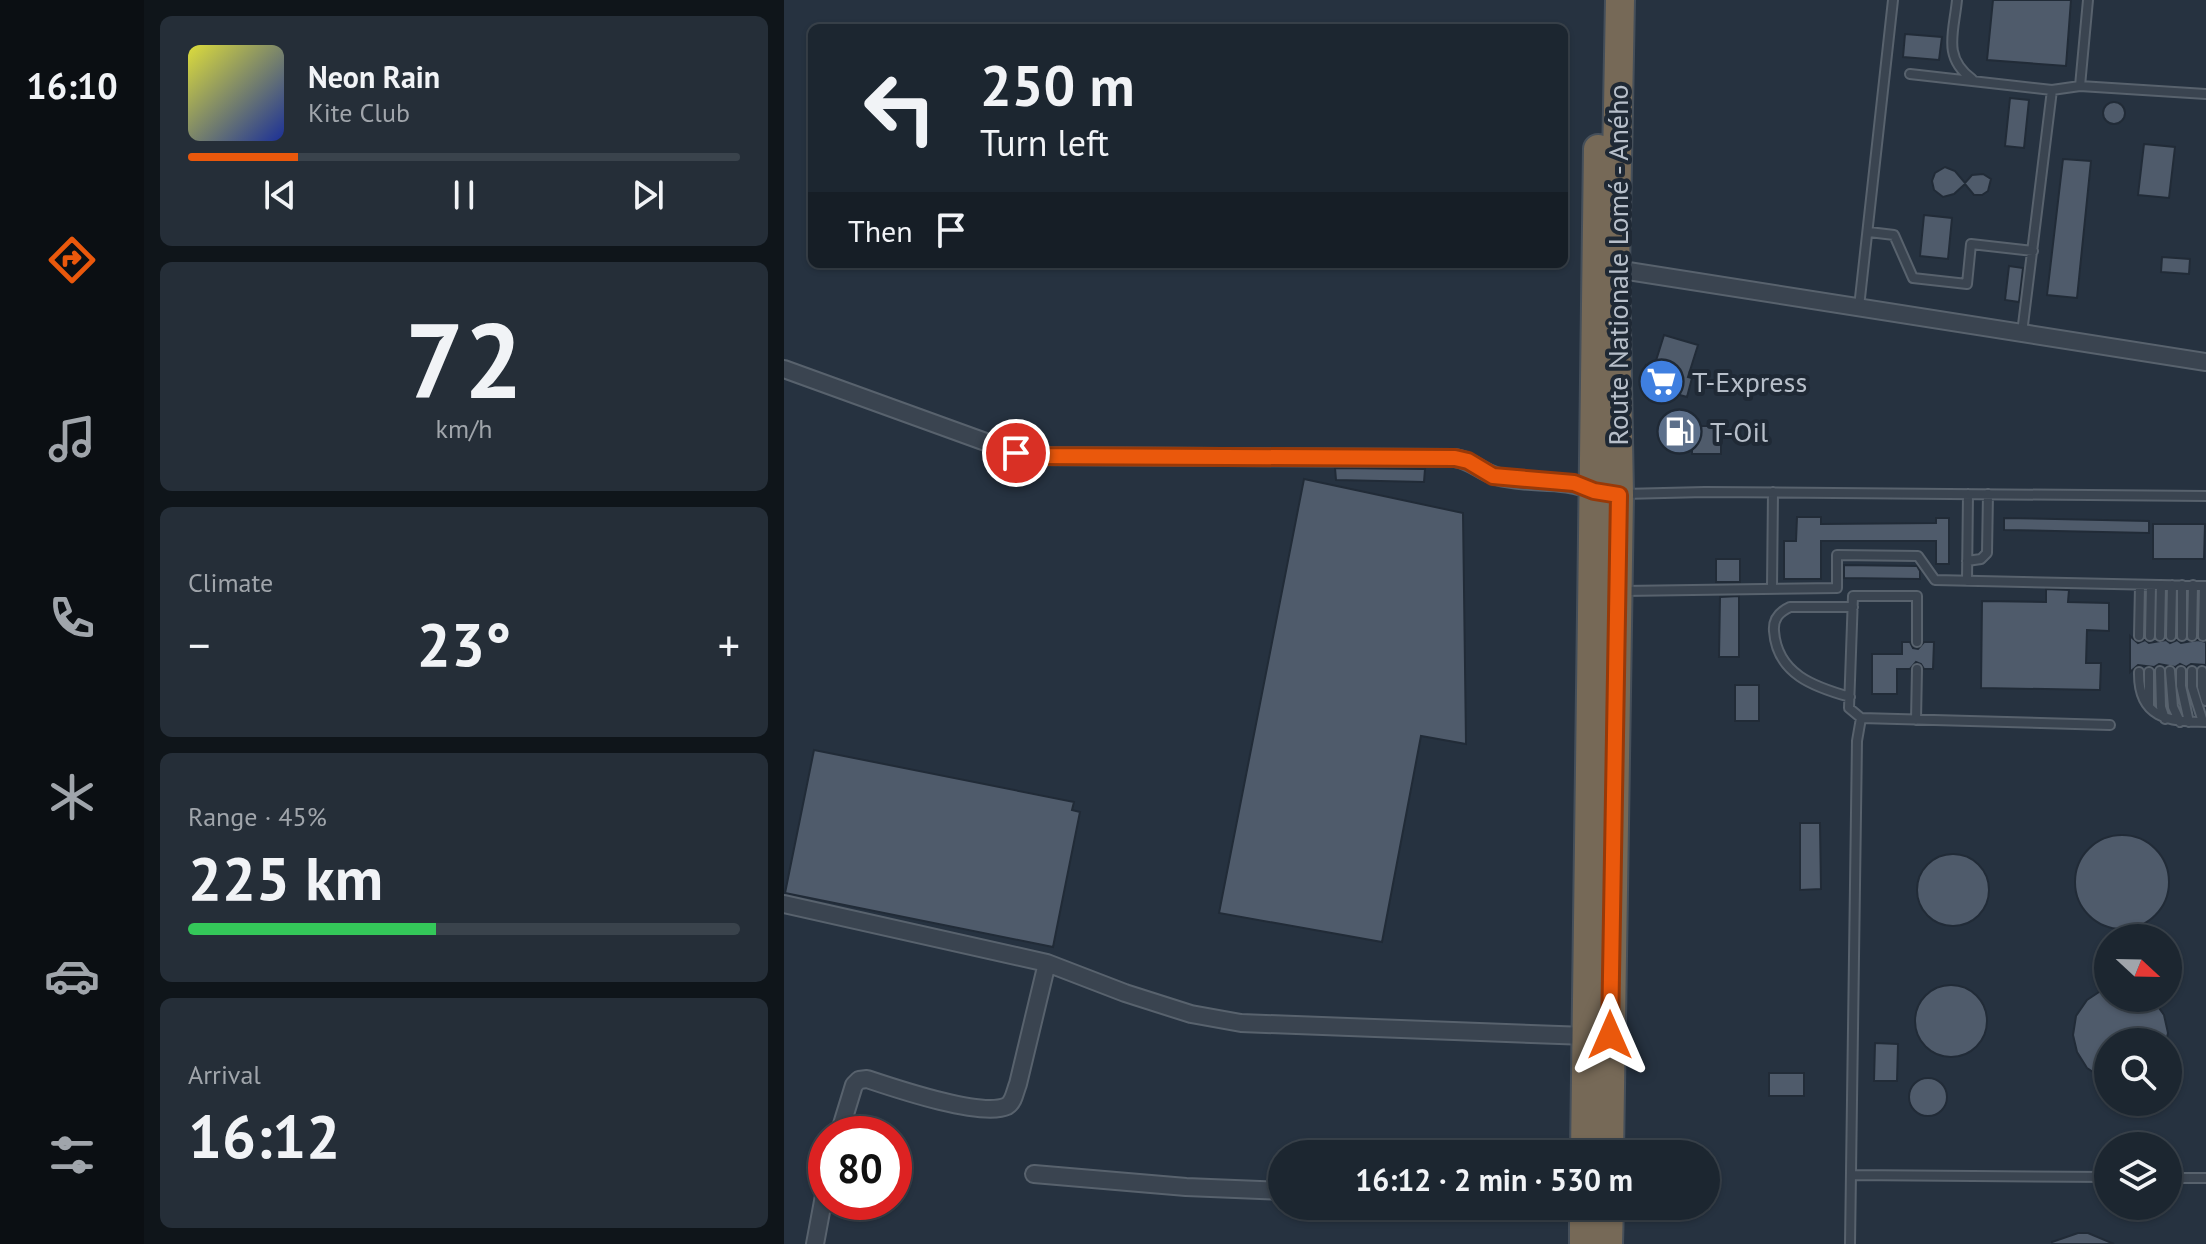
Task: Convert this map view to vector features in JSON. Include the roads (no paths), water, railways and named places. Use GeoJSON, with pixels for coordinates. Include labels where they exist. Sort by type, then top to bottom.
{"type":"FeatureCollection","features":[{"type":"Feature","properties":{"kind":"highway","name":"Route Nationale Lomé - Aného"},"geometry":{"type":"LineString","coordinates":[[1585,1140],[1606,493],[1601,0]]}},
{"type":"Feature","properties":{"kind":"highway","name":"Route Nationale Lomé - Aného"},"geometry":{"type":"LineString","coordinates":[[1605,267],[1620,0]]}},
{"type":"Feature","properties":{"kind":"highway","name":"Route Nationale Lomé - Aného"},"geometry":{"type":"LineString","coordinates":[[1606,493],[1617,591],[1609,1140]]}},
{"type":"Feature","properties":{"kind":"highway"},"geometry":{"type":"LineString","coordinates":[[1584,1220],[1584,1244]]}},
{"type":"Feature","properties":{"kind":"highway"},"geometry":{"type":"LineString","coordinates":[[1608,1244],[1609,1220]]}},
{"type":"Feature","properties":{"kind":"street"},"geometry":{"type":"LineString","coordinates":[[1605,267],[2206,362]]}},
{"type":"Feature","properties":{"kind":"street"},"geometry":{"type":"LineString","coordinates":[[784,369],[1023,455],[1455,458],[1468,461],[1493,476],[1574,483],[1606,493]]}},
{"type":"Feature","properties":{"kind":"street"},"geometry":{"type":"LineString","coordinates":[[784,904],[1047,963],[1191,1014],[1241,1023],[1587,1036]]}},
{"type":"Feature","properties":{"kind":"street"},"geometry":{"type":"LineString","coordinates":[[845,1116],[854,1085],[859,1080],[867,1079],[922,1097],[989,1108],[1006,1106],[1012,1101],[1047,963]]}},
{"type":"Feature","properties":{"kind":"street"},"geometry":{"type":"LineString","coordinates":[[1034,1174],[1268,1190]]}},
{"type":"Feature","properties":{"kind":"street"},"geometry":{"type":"LineString","coordinates":[[815,1244],[819,1220]]}},
{"type":"Feature","properties":{"kind":"lane"},"geometry":{"type":"LineString","coordinates":[[1859,307],[1893,0]]}},
{"type":"Feature","properties":{"kind":"lane"},"geometry":{"type":"LineString","coordinates":[[1957,0],[1952,53],[1957,64],[1975,81]]}},
{"type":"Feature","properties":{"kind":"lane"},"geometry":{"type":"LineString","coordinates":[[2080,86],[2088,0]]}},
{"type":"Feature","properties":{"kind":"lane"},"geometry":{"type":"LineString","coordinates":[[1910,74],[2052,90],[2080,86],[2206,94]]}},
{"type":"Feature","properties":{"kind":"lane"},"geometry":{"type":"LineString","coordinates":[[2022,333],[2052,90]]}},
{"type":"Feature","properties":{"kind":"lane"},"geometry":{"type":"LineString","coordinates":[[1869,232],[1894,235],[1913,278],[1953,283],[1967,284],[1971,244],[2033,251]]}},
{"type":"Feature","properties":{"kind":"lane"},"geometry":{"type":"LineString","coordinates":[[1772,588],[1773,492]]}},
{"type":"Feature","properties":{"kind":"lane"},"geometry":{"type":"LineString","coordinates":[[1606,493],[2206,496]]}},
{"type":"Feature","properties":{"kind":"lane"},"geometry":{"type":"LineString","coordinates":[[1967,581],[1968,494]]}},
{"type":"Feature","properties":{"kind":"lane"},"geometry":{"type":"LineString","coordinates":[[1967,561],[1981,559],[1987,553],[1988,494]]}},
{"type":"Feature","properties":{"kind":"lane"},"geometry":{"type":"LineString","coordinates":[[1617,591],[1837,588],[1837,555],[1918,556],[1935,580],[2205,586],[2203,636]]}},
{"type":"Feature","properties":{"kind":"lane"},"geometry":{"type":"LineString","coordinates":[[2139,636],[2140,585]]}},
{"type":"Feature","properties":{"kind":"lane"},"geometry":{"type":"LineString","coordinates":[[2150,636],[2151,585]]}},
{"type":"Feature","properties":{"kind":"lane"},"geometry":{"type":"LineString","coordinates":[[2160,636],[2161,585]]}},
{"type":"Feature","properties":{"kind":"lane"},"geometry":{"type":"LineString","coordinates":[[2171,636],[2172,585]]}},
{"type":"Feature","properties":{"kind":"lane"},"geometry":{"type":"LineString","coordinates":[[2182,585],[2182,636]]}},
{"type":"Feature","properties":{"kind":"lane"},"geometry":{"type":"LineString","coordinates":[[2192,636],[2193,585]]}},
{"type":"Feature","properties":{"kind":"lane"},"geometry":{"type":"LineString","coordinates":[[1917,642],[1917,596],[1853,596],[1849,708],[1861,718],[2110,725]]}},
{"type":"Feature","properties":{"kind":"lane"},"geometry":{"type":"LineString","coordinates":[[1850,697],[1808,683],[1794,673],[1779,655],[1774,627],[1781,611],[1790,607],[1853,607]]}},
{"type":"Feature","properties":{"kind":"lane"},"geometry":{"type":"LineString","coordinates":[[1916,720],[1917,669]]}},
{"type":"Feature","properties":{"kind":"lane"},"geometry":{"type":"LineString","coordinates":[[2160,671],[2161,707],[2165,719]]}},
{"type":"Feature","properties":{"kind":"lane"},"geometry":{"type":"LineString","coordinates":[[2170,671],[2173,707],[2185,722]]}},
{"type":"Feature","properties":{"kind":"lane"},"geometry":{"type":"LineString","coordinates":[[2181,671],[2185,722]]}},
{"type":"Feature","properties":{"kind":"lane"},"geometry":{"type":"LineString","coordinates":[[2139,672],[2139,686],[2149,707],[2165,719],[2205,722],[2192,687],[2192,671]]}},
{"type":"Feature","properties":{"kind":"lane"},"geometry":{"type":"LineString","coordinates":[[2202,671],[2206,701]]}},
{"type":"Feature","properties":{"kind":"lane"},"geometry":{"type":"LineString","coordinates":[[2149,672],[2149,707]]}},
{"type":"Feature","properties":{"kind":"lane"},"geometry":{"type":"LineString","coordinates":[[1850,1244],[1857,741],[1861,718]]}},
{"type":"Feature","properties":{"kind":"lane"},"geometry":{"type":"LineString","coordinates":[[1851,1175],[2094,1177]]}},
{"type":"Feature","properties":{"kind":"lane"},"geometry":{"type":"LineString","coordinates":[[2182,1178],[2206,1178]]}},
{"type":"Feature","properties":{"kind":"place","name":"T-Express"},"geometry":{"type":"Point","coordinates":[1661,382]}},
{"type":"Feature","properties":{"kind":"place","name":"T-Oil"},"geometry":{"type":"Point","coordinates":[1679,432]}}]}
